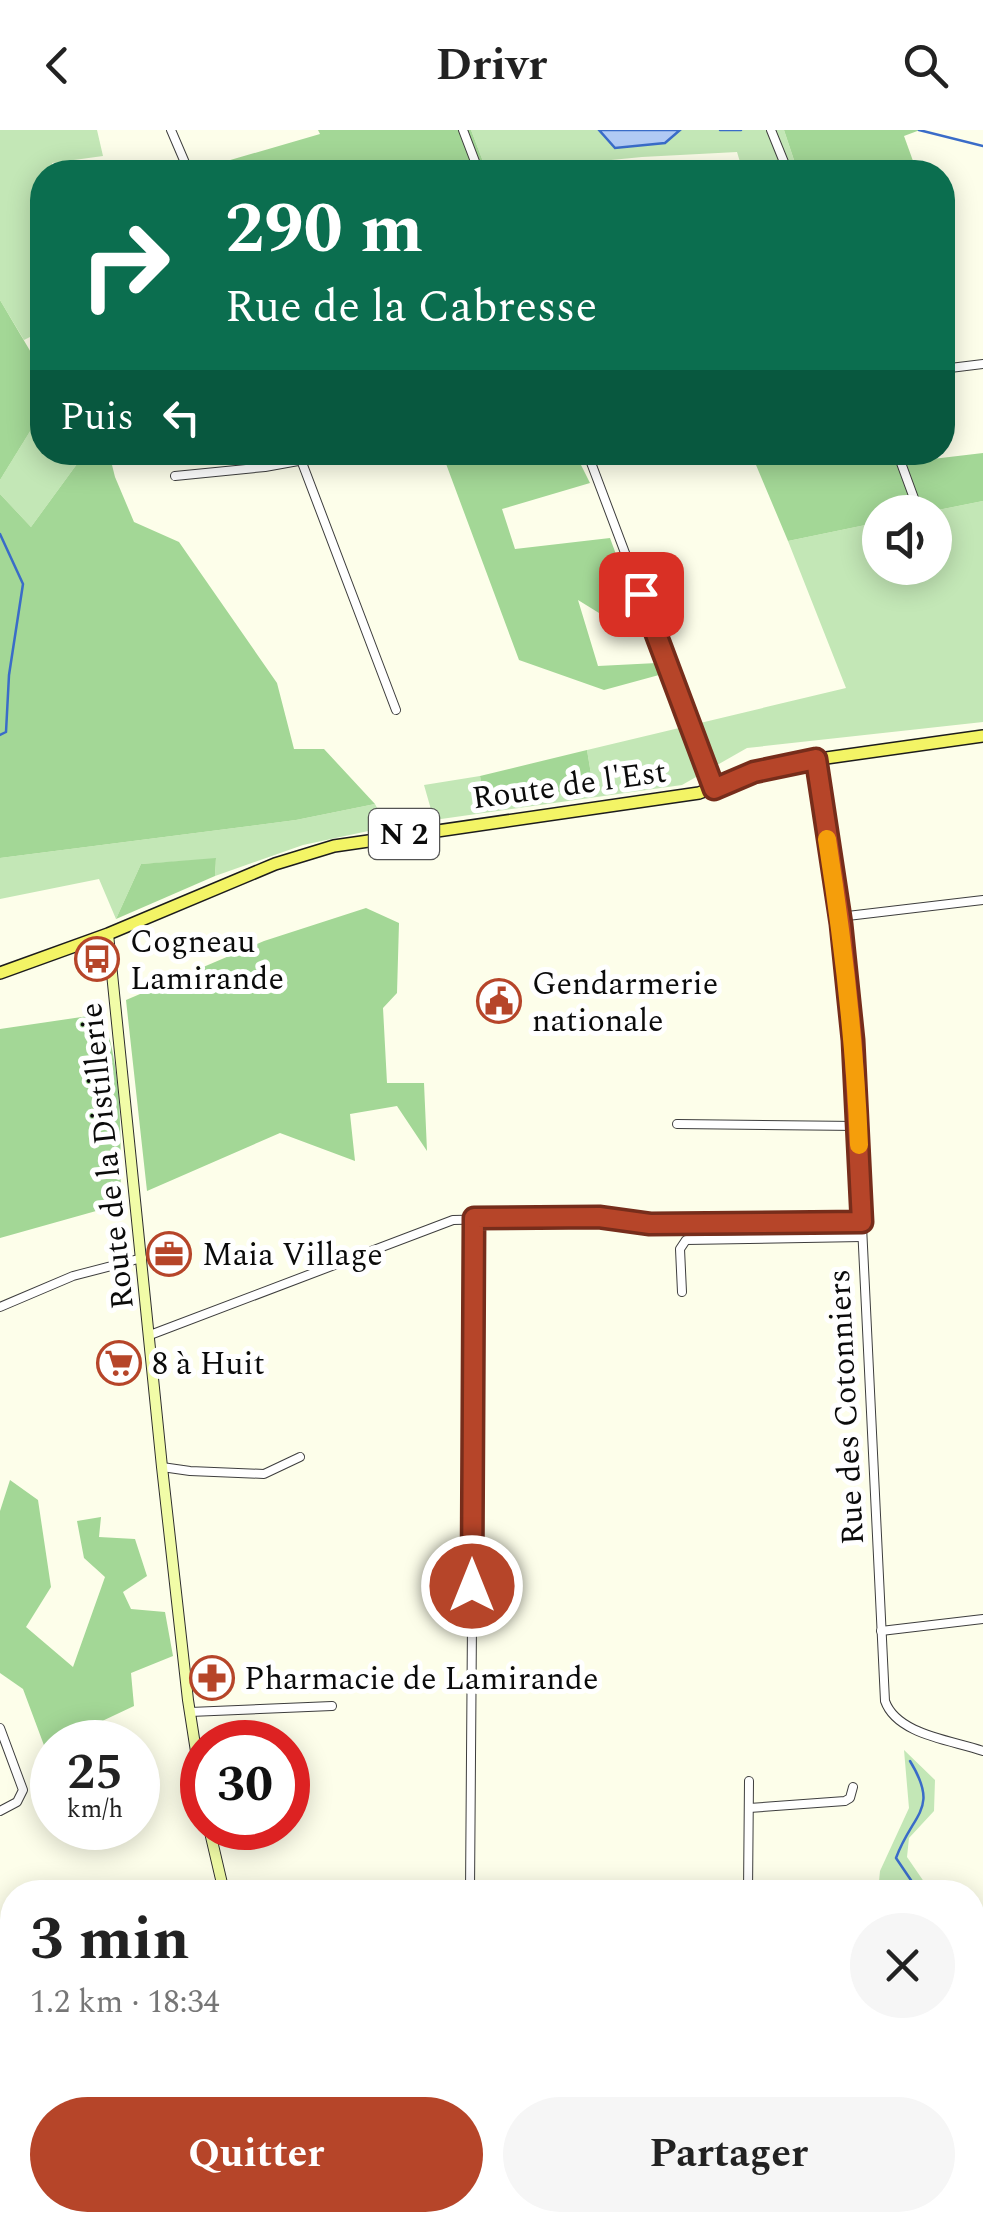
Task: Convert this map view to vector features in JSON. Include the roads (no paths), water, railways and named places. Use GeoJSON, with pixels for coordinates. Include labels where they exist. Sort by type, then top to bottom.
{"type":"FeatureCollection","features":[{"type":"Feature","properties":{"kind":"main road","name":"Route de l'Est"},"geometry":{"type":"LineString","coordinates":[[0,973],[108,934],[201,893],[334,846],[714,789],[754,772],[816,759],[983,736]]}},
{"type":"Feature","properties":{"kind":"street"},"geometry":{"type":"LineString","coordinates":[[171,130],[183,160]]}},
{"type":"Feature","properties":{"kind":"street"},"geometry":{"type":"LineString","coordinates":[[463,130],[474,160]]}},
{"type":"Feature","properties":{"kind":"street"},"geometry":{"type":"LineString","coordinates":[[771,130],[783,160]]}},
{"type":"Feature","properties":{"kind":"street"},"geometry":{"type":"LineString","coordinates":[[955,367],[983,364]]}},
{"type":"Feature","properties":{"kind":"street"},"geometry":{"type":"LineString","coordinates":[[175,476],[271,465]]}},
{"type":"Feature","properties":{"kind":"street"},"geometry":{"type":"LineString","coordinates":[[302,465],[396,710]]}},
{"type":"Feature","properties":{"kind":"street"},"geometry":{"type":"LineString","coordinates":[[592,465],[714,789]]}},
{"type":"Feature","properties":{"kind":"street"},"geometry":{"type":"LineString","coordinates":[[902,465],[914,495]]}},
{"type":"Feature","properties":{"kind":"street","name":"Rue des Cotonniers"},"geometry":{"type":"LineString","coordinates":[[816,759],[853,1040],[885,1701],[890,1714],[905,1726],[983,1750]]}},
{"type":"Feature","properties":{"kind":"street"},"geometry":{"type":"LineString","coordinates":[[839,918],[983,900]]}},
{"type":"Feature","properties":{"kind":"street","name":"Route de la Distillerie"},"geometry":{"type":"LineString","coordinates":[[108,934],[191,1720]]}},
{"type":"Feature","properties":{"kind":"street"},"geometry":{"type":"LineString","coordinates":[[676,1124],[858,1126]]}},
{"type":"Feature","properties":{"kind":"street"},"geometry":{"type":"LineString","coordinates":[[150,1336],[440,1224],[474,1218],[599,1217],[650,1224],[862,1222]]}},
{"type":"Feature","properties":{"kind":"street"},"geometry":{"type":"LineString","coordinates":[[470,1880],[474,1218]]}},
{"type":"Feature","properties":{"kind":"street"},"geometry":{"type":"LineString","coordinates":[[682,1292],[680,1249],[686,1240],[862,1237]]}},
{"type":"Feature","properties":{"kind":"street"},"geometry":{"type":"LineString","coordinates":[[0,1307],[73,1276],[142,1258]]}},
{"type":"Feature","properties":{"kind":"street"},"geometry":{"type":"LineString","coordinates":[[162,1466],[190,1472],[264,1474],[300,1457]]}},
{"type":"Feature","properties":{"kind":"street"},"geometry":{"type":"LineString","coordinates":[[881,1632],[983,1619]]}},
{"type":"Feature","properties":{"kind":"street"},"geometry":{"type":"LineString","coordinates":[[190,1712],[332,1706]]}},
{"type":"Feature","properties":{"kind":"street"},"geometry":{"type":"LineString","coordinates":[[0,1728],[23,1790],[17,1802],[0,1811]]}},
{"type":"Feature","properties":{"kind":"street"},"geometry":{"type":"LineString","coordinates":[[748,1880],[749,1781]]}},
{"type":"Feature","properties":{"kind":"street"},"geometry":{"type":"LineString","coordinates":[[749,1808],[845,1801],[853,1786]]}},
{"type":"Feature","properties":{"kind":"street"},"geometry":{"type":"LineString","coordinates":[[215,1850],[221,1880]]}},
{"type":"Feature","properties":{"kind":"water"},"geometry":{"type":"Polygon","coordinates":[[[599,130],[680,130],[665,143],[615,148],[599,130]]]}},
{"type":"Feature","properties":{"kind":"waterway"},"geometry":{"type":"LineString","coordinates":[[720,130],[741,130]]}},
{"type":"Feature","properties":{"kind":"waterway"},"geometry":{"type":"LineString","coordinates":[[919,130],[983,146]]}},
{"type":"Feature","properties":{"kind":"waterway"},"geometry":{"type":"LineString","coordinates":[[0,534],[23,584],[9,675],[6,732],[0,735]]}},
{"type":"Feature","properties":{"kind":"waterway"},"geometry":{"type":"LineString","coordinates":[[910,1761],[919,1777],[923,1801],[896,1858],[911,1880]]}},
{"type":"Feature","properties":{"kind":"place","name":"Cogneau Lamirande"},"geometry":{"type":"Point","coordinates":[97,959]}},
{"type":"Feature","properties":{"kind":"place","name":"Gendarmerie nationale"},"geometry":{"type":"Point","coordinates":[499,1001]}},
{"type":"Feature","properties":{"kind":"place","name":"Maia Village"},"geometry":{"type":"Point","coordinates":[169,1254]}},
{"type":"Feature","properties":{"kind":"place","name":"8 à Huit"},"geometry":{"type":"Point","coordinates":[119,1363]}},
{"type":"Feature","properties":{"kind":"place","name":"Pharmacie de Lamirande"},"geometry":{"type":"Point","coordinates":[212,1678]}}]}
